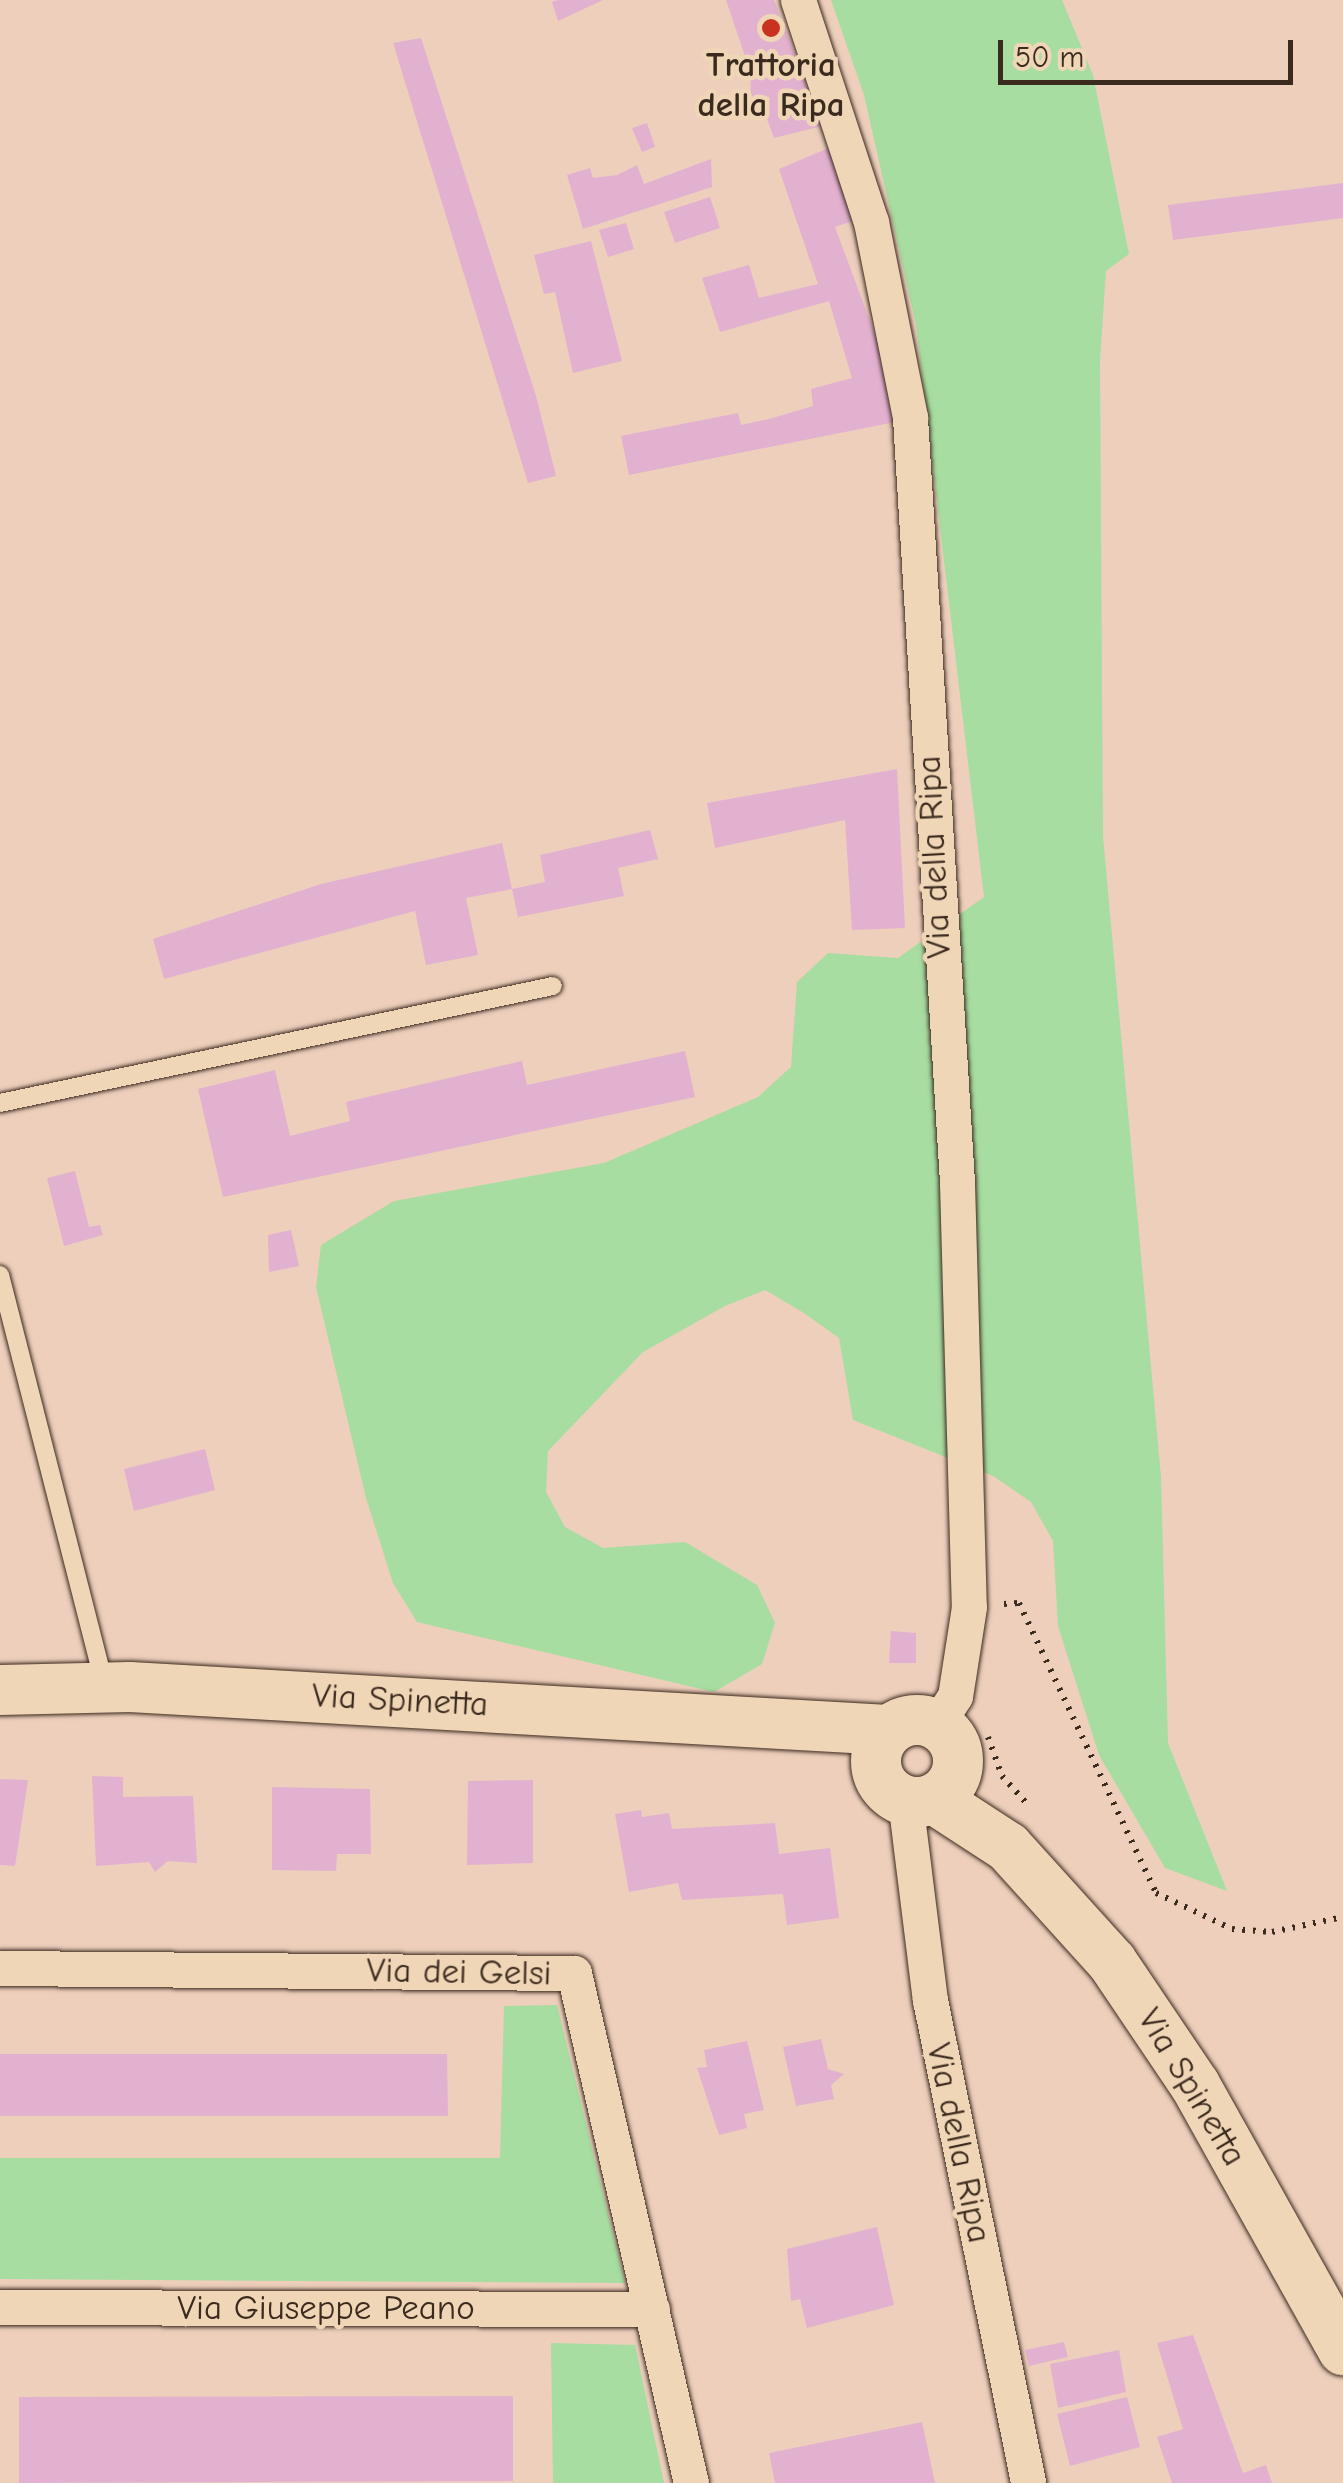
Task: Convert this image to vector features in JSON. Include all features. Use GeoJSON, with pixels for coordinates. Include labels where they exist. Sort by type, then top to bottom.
{"type":"FeatureCollection","features":[{"type":"Feature","properties":{"kind":"main road","name":"Via Spinetta"},"geometry":{"type":"LineString","coordinates":[[0,1690],[105,1689],[665,1714],[800,1730],[912,1774],[1008,1848],[1087,1929],[1154,2020],[1343,2350]]}},
{"type":"Feature","properties":{"kind":"main road"},"geometry":{"type":"LineString","coordinates":[[912,1774],[903,1721],[937,1724]]}},
{"type":"Feature","properties":{"kind":"street","name":"Via della Ripa"},"geometry":{"type":"LineString","coordinates":[[798,0],[876,239],[910,418],[957,1184],[969,1607],[954,1696],[937,1724]]}},
{"type":"Feature","properties":{"kind":"street","name":"Via della Ripa"},"geometry":{"type":"LineString","coordinates":[[912,1774],[930,2000],[1028,2483]]}},
{"type":"Feature","properties":{"kind":"street","name":"Via dei Gelsi"},"geometry":{"type":"LineString","coordinates":[[0,1968],[574,1973],[692,2483]]}},
{"type":"Feature","properties":{"kind":"street","name":"Via Giuseppe Peano"},"geometry":{"type":"LineString","coordinates":[[0,2307],[652,2309]]}},
{"type":"Feature","properties":{"kind":"lane"},"geometry":{"type":"LineString","coordinates":[[0,1103],[552,986]]}},
{"type":"Feature","properties":{"kind":"lane"},"geometry":{"type":"LineString","coordinates":[[0,1275],[96,1624],[105,1689]]}},
{"type":"Feature","properties":{"kind":"path"},"geometry":{"type":"LineString","coordinates":[[969,1607],[1019,1603],[1156,1893],[1232,1929],[1272,1932],[1343,1918]]}},
{"type":"Feature","properties":{"kind":"green space"},"geometry":{"type":"Polygon","coordinates":[[[831,0],[1062,0],[1093,75],[1129,254],[1106,271],[1100,361],[1103,836],[1161,1477],[1168,1743],[1227,1891],[1165,1868],[1099,1755],[1058,1626],[1053,1541],[1031,1502],[993,1476],[853,1420],[839,1338],[804,1313],[765,1290],[725,1306],[643,1352],[548,1451],[546,1492],[565,1527],[603,1548],[685,1542],[757,1585],[775,1623],[762,1664],[714,1692],[417,1622],[393,1583],[366,1498],[316,1287],[321,1245],[394,1201],[604,1163],[758,1097],[791,1067],[797,982],[828,953],[898,958],[984,897],[916,325],[864,95],[831,0]]]}},
{"type":"Feature","properties":{"kind":"green space"},"geometry":{"type":"Polygon","coordinates":[[[557,2005],[625,2283],[0,2279],[0,2158],[500,2158],[504,2006],[557,2005]]]}},
{"type":"Feature","properties":{"kind":"green space"},"geometry":{"type":"Polygon","coordinates":[[[551,2343],[635,2345],[664,2483],[553,2483],[551,2343]]]}},
{"type":"Feature","properties":{"kind":"building"},"geometry":{"type":"Polygon","coordinates":[[[558,0],[603,0],[558,21],[552,2],[558,0]]]}},
{"type":"Feature","properties":{"kind":"building"},"geometry":{"type":"Polygon","coordinates":[[[726,0],[774,0],[822,126],[774,138],[764,111],[743,118],[736,101],[751,96],[750,71],[726,0]]]}},
{"type":"Feature","properties":{"kind":"building"},"geometry":{"type":"Polygon","coordinates":[[[421,38],[536,396],[556,476],[528,483],[393,43],[421,38]]]}},
{"type":"Feature","properties":{"kind":"building"},"geometry":{"type":"Polygon","coordinates":[[[647,123],[655,147],[642,152],[632,128],[647,123]]]}},
{"type":"Feature","properties":{"kind":"building"},"geometry":{"type":"Polygon","coordinates":[[[831,147],[859,219],[835,227],[890,375],[895,422],[629,475],[621,436],[738,413],[741,425],[769,419],[813,406],[811,389],[852,378],[829,301],[720,332],[702,278],[749,265],[759,298],[818,284],[779,169],[831,147]]]}},
{"type":"Feature","properties":{"kind":"building"},"geometry":{"type":"Polygon","coordinates":[[[711,159],[712,187],[583,229],[567,175],[590,168],[593,178],[617,175],[637,165],[644,184],[711,159]]]}},
{"type":"Feature","properties":{"kind":"building"},"geometry":{"type":"Polygon","coordinates":[[[1343,183],[1343,218],[1173,240],[1168,205],[1343,183]]]}},
{"type":"Feature","properties":{"kind":"building"},"geometry":{"type":"Polygon","coordinates":[[[710,197],[720,228],[675,243],[664,212],[710,197]]]}},
{"type":"Feature","properties":{"kind":"building"},"geometry":{"type":"Polygon","coordinates":[[[626,223],[634,249],[608,257],[599,230],[626,223]]]}},
{"type":"Feature","properties":{"kind":"building"},"geometry":{"type":"Polygon","coordinates":[[[591,241],[622,361],[573,373],[555,292],[544,294],[534,255],[591,241]]]}},
{"type":"Feature","properties":{"kind":"building"},"geometry":{"type":"Polygon","coordinates":[[[897,769],[905,928],[852,930],[845,820],[715,848],[707,803],[897,769]]]}},
{"type":"Feature","properties":{"kind":"building"},"geometry":{"type":"Polygon","coordinates":[[[650,830],[658,859],[618,868],[624,896],[518,917],[512,889],[545,882],[540,855],[650,830]]]}},
{"type":"Feature","properties":{"kind":"building"},"geometry":{"type":"Polygon","coordinates":[[[502,843],[512,889],[466,898],[478,955],[426,965],[415,911],[164,979],[153,939],[321,884],[502,843]]]}},
{"type":"Feature","properties":{"kind":"building"},"geometry":{"type":"Polygon","coordinates":[[[685,1051],[695,1097],[223,1197],[198,1089],[275,1070],[290,1136],[350,1121],[346,1102],[522,1061],[527,1085],[685,1051]]]}},
{"type":"Feature","properties":{"kind":"building"},"geometry":{"type":"Polygon","coordinates":[[[75,1171],[89,1227],[100,1225],[103,1235],[64,1246],[47,1178],[75,1171]]]}},
{"type":"Feature","properties":{"kind":"building"},"geometry":{"type":"Polygon","coordinates":[[[291,1230],[299,1266],[269,1272],[268,1235],[291,1230]]]}},
{"type":"Feature","properties":{"kind":"building"},"geometry":{"type":"Polygon","coordinates":[[[205,1449],[215,1490],[134,1511],[124,1469],[205,1449]]]}},
{"type":"Feature","properties":{"kind":"building"},"geometry":{"type":"Polygon","coordinates":[[[891,1631],[916,1633],[916,1663],[889,1663],[891,1631]]]}},
{"type":"Feature","properties":{"kind":"building"},"geometry":{"type":"Polygon","coordinates":[[[92,1776],[123,1777],[123,1797],[193,1796],[197,1863],[168,1861],[155,1872],[149,1862],[96,1866],[92,1776]]]}},
{"type":"Feature","properties":{"kind":"building"},"geometry":{"type":"Polygon","coordinates":[[[0,1779],[28,1780],[15,1866],[0,1865],[0,1779]]]}},
{"type":"Feature","properties":{"kind":"building"},"geometry":{"type":"Polygon","coordinates":[[[533,1780],[533,1863],[467,1865],[468,1781],[533,1780]]]}},
{"type":"Feature","properties":{"kind":"building"},"geometry":{"type":"Polygon","coordinates":[[[272,1787],[370,1789],[371,1854],[337,1854],[336,1871],[272,1870],[272,1787]]]}},
{"type":"Feature","properties":{"kind":"building"},"geometry":{"type":"Polygon","coordinates":[[[641,1810],[642,1817],[669,1813],[672,1829],[775,1823],[779,1854],[830,1848],[839,1918],[787,1925],[783,1894],[682,1900],[678,1883],[629,1892],[615,1814],[641,1810]]]}},
{"type":"Feature","properties":{"kind":"building"},"geometry":{"type":"Polygon","coordinates":[[[821,2039],[828,2069],[844,2074],[831,2085],[834,2099],[796,2106],[783,2047],[821,2039]]]}},
{"type":"Feature","properties":{"kind":"building"},"geometry":{"type":"Polygon","coordinates":[[[747,2041],[764,2110],[744,2114],[747,2128],[719,2135],[697,2068],[707,2067],[704,2050],[747,2041]]]}},
{"type":"Feature","properties":{"kind":"building"},"geometry":{"type":"Polygon","coordinates":[[[0,2054],[447,2054],[448,2116],[0,2116],[0,2054]]]}},
{"type":"Feature","properties":{"kind":"building"},"geometry":{"type":"Polygon","coordinates":[[[877,2227],[894,2305],[807,2328],[800,2299],[791,2301],[787,2249],[877,2227]]]}},
{"type":"Feature","properties":{"kind":"building"},"geometry":{"type":"Polygon","coordinates":[[[1193,2335],[1243,2473],[1266,2465],[1272,2483],[1172,2483],[1157,2437],[1183,2429],[1157,2343],[1193,2335]]]}},
{"type":"Feature","properties":{"kind":"building"},"geometry":{"type":"Polygon","coordinates":[[[1064,2342],[1068,2357],[1029,2366],[1025,2350],[1064,2342]]]}},
{"type":"Feature","properties":{"kind":"building"},"geometry":{"type":"Polygon","coordinates":[[[1119,2350],[1126,2392],[1058,2408],[1050,2364],[1119,2350]]]}},
{"type":"Feature","properties":{"kind":"building"},"geometry":{"type":"Polygon","coordinates":[[[513,2396],[513,2481],[19,2483],[19,2397],[513,2396]]]}},
{"type":"Feature","properties":{"kind":"building"},"geometry":{"type":"Polygon","coordinates":[[[1127,2397],[1140,2447],[1070,2466],[1057,2414],[1127,2397]]]}},
{"type":"Feature","properties":{"kind":"building"},"geometry":{"type":"Polygon","coordinates":[[[922,2422],[935,2483],[775,2483],[769,2453],[922,2422]]]}},
{"type":"Feature","properties":{"kind":"place","name":"Trattoria della Ripa"},"geometry":{"type":"Point","coordinates":[771,28]}}]}
